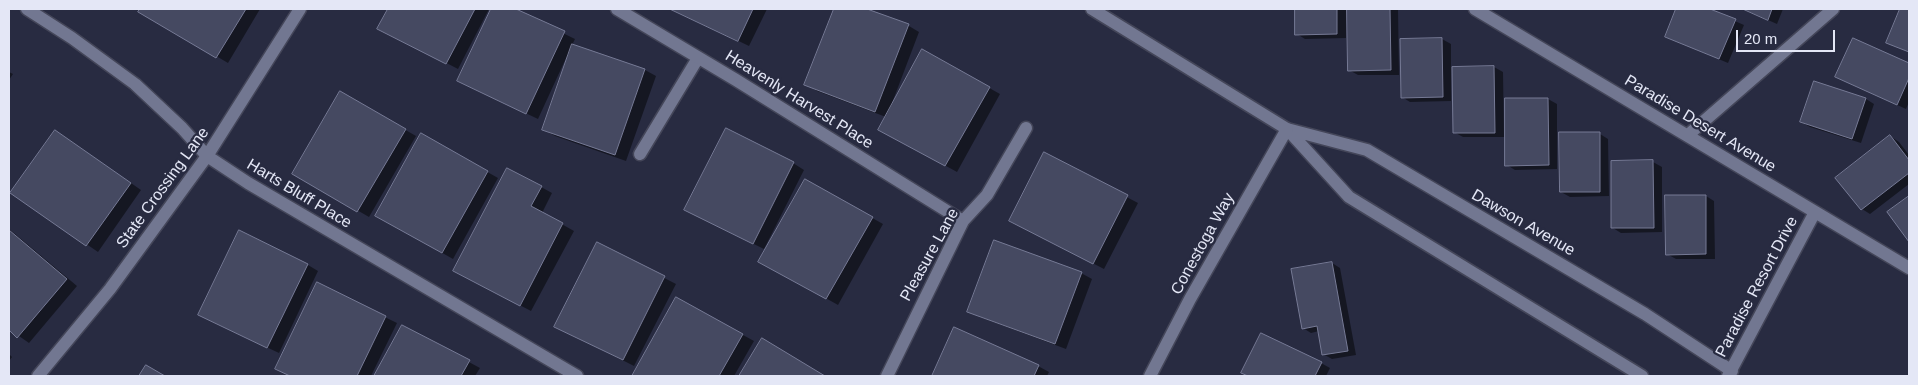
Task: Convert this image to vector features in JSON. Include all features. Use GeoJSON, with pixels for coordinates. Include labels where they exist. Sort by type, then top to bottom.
{"type":"FeatureCollection","features":[{"type":"Feature","properties":{"kind":"street","name":"Harts Bluff Place"},"geometry":{"type":"LineString","coordinates":[[28,9],[72,38],[135,84],[182,128],[207,156],[248,183],[577,376]]}},
{"type":"Feature","properties":{"kind":"street","name":"State Crossing Lane"},"geometry":{"type":"LineString","coordinates":[[38,376],[110,289],[207,156],[300,9]]}},
{"type":"Feature","properties":{"kind":"street","name":"Heavenly Harvest Place"},"geometry":{"type":"LineString","coordinates":[[617,9],[963,221]]}},
{"type":"Feature","properties":{"kind":"street","name":"Dawson Avenue"},"geometry":{"type":"LineString","coordinates":[[1092,9],[1286,128],[1349,197],[1642,376]]}},
{"type":"Feature","properties":{"kind":"street","name":"Paradise Desert Avenue"},"geometry":{"type":"LineString","coordinates":[[1475,9],[1909,268]]}},
{"type":"Feature","properties":{"kind":"street"},"geometry":{"type":"LineString","coordinates":[[1688,135],[1833,9]]}},
{"type":"Feature","properties":{"kind":"street"},"geometry":{"type":"LineString","coordinates":[[640,154],[698,58]]}},
{"type":"Feature","properties":{"kind":"street","name":"Pleasure Lane"},"geometry":{"type":"LineString","coordinates":[[887,376],[963,221],[987,195],[1026,128]]}},
{"type":"Feature","properties":{"kind":"street","name":"Dawson Avenue"},"geometry":{"type":"LineString","coordinates":[[1286,128],[1368,150],[1645,314],[1730,374]]}},
{"type":"Feature","properties":{"kind":"street","name":"Conestoga Way"},"geometry":{"type":"LineString","coordinates":[[1150,376],[1190,299],[1286,128]]}},
{"type":"Feature","properties":{"kind":"street","name":"Paradise Resort Drive"},"geometry":{"type":"LineString","coordinates":[[1730,374],[1735,361],[1815,212]]}},
{"type":"Feature","properties":{"kind":"building"},"geometry":{"type":"Polygon","coordinates":[[[140,9],[246,9],[216,58],[138,12],[140,9]]]}},
{"type":"Feature","properties":{"kind":"building"},"geometry":{"type":"Polygon","coordinates":[[[388,9],[475,9],[446,64],[377,29],[388,9]]]}},
{"type":"Feature","properties":{"kind":"building"},"geometry":{"type":"Polygon","coordinates":[[[491,9],[516,9],[565,31],[526,114],[457,81],[491,9]]]}},
{"type":"Feature","properties":{"kind":"building"},"geometry":{"type":"Polygon","coordinates":[[[670,9],[753,9],[738,41],[670,9]]]}},
{"type":"Feature","properties":{"kind":"building"},"geometry":{"type":"Polygon","coordinates":[[[834,9],[867,9],[909,24],[875,112],[804,85],[834,9]]]}},
{"type":"Feature","properties":{"kind":"building"},"geometry":{"type":"Polygon","coordinates":[[[1295,9],[1337,9],[1337,34],[1295,35],[1295,9]]]}},
{"type":"Feature","properties":{"kind":"building"},"geometry":{"type":"Polygon","coordinates":[[[1347,9],[1390,9],[1391,70],[1348,71],[1347,9]]]}},
{"type":"Feature","properties":{"kind":"building"},"geometry":{"type":"Polygon","coordinates":[[[1676,9],[1710,9],[1736,19],[1719,59],[1665,37],[1676,9]]]}},
{"type":"Feature","properties":{"kind":"building"},"geometry":{"type":"Polygon","coordinates":[[[1743,9],[1772,9],[1768,20],[1743,9]]]}},
{"type":"Feature","properties":{"kind":"building"},"geometry":{"type":"Polygon","coordinates":[[[1900,9],[1909,9],[1909,52],[1886,43],[1900,9]]]}},
{"type":"Feature","properties":{"kind":"building"},"geometry":{"type":"Polygon","coordinates":[[[1442,38],[1443,97],[1401,98],[1400,39],[1442,38]]]}},
{"type":"Feature","properties":{"kind":"building"},"geometry":{"type":"Polygon","coordinates":[[[1853,38],[1909,63],[1909,78],[1897,105],[1835,77],[1853,38]]]}},
{"type":"Feature","properties":{"kind":"building"},"geometry":{"type":"Polygon","coordinates":[[[572,44],[645,69],[615,155],[542,130],[572,44]]]}},
{"type":"Feature","properties":{"kind":"building"},"geometry":{"type":"Polygon","coordinates":[[[922,49],[990,87],[945,166],[878,130],[922,49]]]}},
{"type":"Feature","properties":{"kind":"building"},"geometry":{"type":"Polygon","coordinates":[[[1494,66],[1495,133],[1453,133],[1452,67],[1494,66]]]}},
{"type":"Feature","properties":{"kind":"building"},"geometry":{"type":"Polygon","coordinates":[[[1814,81],[1866,98],[1852,139],[1800,122],[1814,81]]]}},
{"type":"Feature","properties":{"kind":"building"},"geometry":{"type":"Polygon","coordinates":[[[340,91],[406,129],[357,212],[292,174],[340,91]]]}},
{"type":"Feature","properties":{"kind":"building"},"geometry":{"type":"Polygon","coordinates":[[[1505,98],[1548,98],[1549,165],[1505,166],[1505,98]]]}},
{"type":"Feature","properties":{"kind":"building"},"geometry":{"type":"Polygon","coordinates":[[[726,128],[794,162],[753,244],[684,210],[726,128]]]}},
{"type":"Feature","properties":{"kind":"building"},"geometry":{"type":"Polygon","coordinates":[[[55,130],[131,183],[86,246],[10,193],[55,130]]]}},
{"type":"Feature","properties":{"kind":"building"},"geometry":{"type":"Polygon","coordinates":[[[1559,132],[1600,132],[1600,192],[1560,192],[1559,132]]]}},
{"type":"Feature","properties":{"kind":"building"},"geometry":{"type":"Polygon","coordinates":[[[421,133],[488,171],[442,253],[375,216],[421,133]]]}},
{"type":"Feature","properties":{"kind":"building"},"geometry":{"type":"Polygon","coordinates":[[[1890,135],[1909,160],[1909,173],[1861,210],[1835,178],[1890,135]]]}},
{"type":"Feature","properties":{"kind":"building"},"geometry":{"type":"Polygon","coordinates":[[[1044,152],[1128,195],[1093,264],[1009,221],[1044,152]]]}},
{"type":"Feature","properties":{"kind":"building"},"geometry":{"type":"Polygon","coordinates":[[[1653,160],[1654,228],[1611,228],[1611,161],[1653,160]]]}},
{"type":"Feature","properties":{"kind":"building"},"geometry":{"type":"Polygon","coordinates":[[[507,168],[542,186],[531,206],[563,223],[520,306],[453,271],[507,168]]]}},
{"type":"Feature","properties":{"kind":"building"},"geometry":{"type":"Polygon","coordinates":[[[805,179],[873,217],[826,299],[758,262],[805,179]]]}},
{"type":"Feature","properties":{"kind":"building"},"geometry":{"type":"Polygon","coordinates":[[[1665,195],[1706,195],[1706,254],[1666,255],[1665,195]]]}},
{"type":"Feature","properties":{"kind":"building"},"geometry":{"type":"Polygon","coordinates":[[[1909,196],[1909,242],[1887,212],[1909,196]]]}},
{"type":"Feature","properties":{"kind":"building"},"geometry":{"type":"Polygon","coordinates":[[[9,230],[67,279],[17,338],[9,330],[9,230]]]}},
{"type":"Feature","properties":{"kind":"building"},"geometry":{"type":"Polygon","coordinates":[[[239,230],[308,264],[267,348],[198,315],[239,230]]]}},
{"type":"Feature","properties":{"kind":"building"},"geometry":{"type":"Polygon","coordinates":[[[994,240],[1082,272],[1055,344],[967,312],[994,240]]]}},
{"type":"Feature","properties":{"kind":"building"},"geometry":{"type":"Polygon","coordinates":[[[597,242],[665,276],[623,360],[554,327],[597,242]]]}},
{"type":"Feature","properties":{"kind":"building"},"geometry":{"type":"Polygon","coordinates":[[[1332,262],[1348,351],[1322,355],[1317,326],[1302,329],[1291,269],[1332,262]]]}},
{"type":"Feature","properties":{"kind":"building"},"geometry":{"type":"Polygon","coordinates":[[[317,282],[386,316],[357,376],[290,376],[275,369],[317,282]]]}},
{"type":"Feature","properties":{"kind":"building"},"geometry":{"type":"Polygon","coordinates":[[[676,297],[743,334],[719,376],[632,376],[676,297]]]}},
{"type":"Feature","properties":{"kind":"building"},"geometry":{"type":"Polygon","coordinates":[[[402,325],[470,360],[461,376],[374,376],[402,325]]]}},
{"type":"Feature","properties":{"kind":"building"},"geometry":{"type":"Polygon","coordinates":[[[954,327],[1039,365],[1034,376],[932,376],[954,327]]]}},
{"type":"Feature","properties":{"kind":"building"},"geometry":{"type":"Polygon","coordinates":[[[1261,333],[1322,362],[1315,376],[1248,376],[1241,373],[1261,333]]]}},
{"type":"Feature","properties":{"kind":"building"},"geometry":{"type":"Polygon","coordinates":[[[762,338],[825,376],[739,376],[762,338]]]}},
{"type":"Feature","properties":{"kind":"building"},"geometry":{"type":"Polygon","coordinates":[[[146,365],[165,376],[139,376],[146,365]]]}}]}
